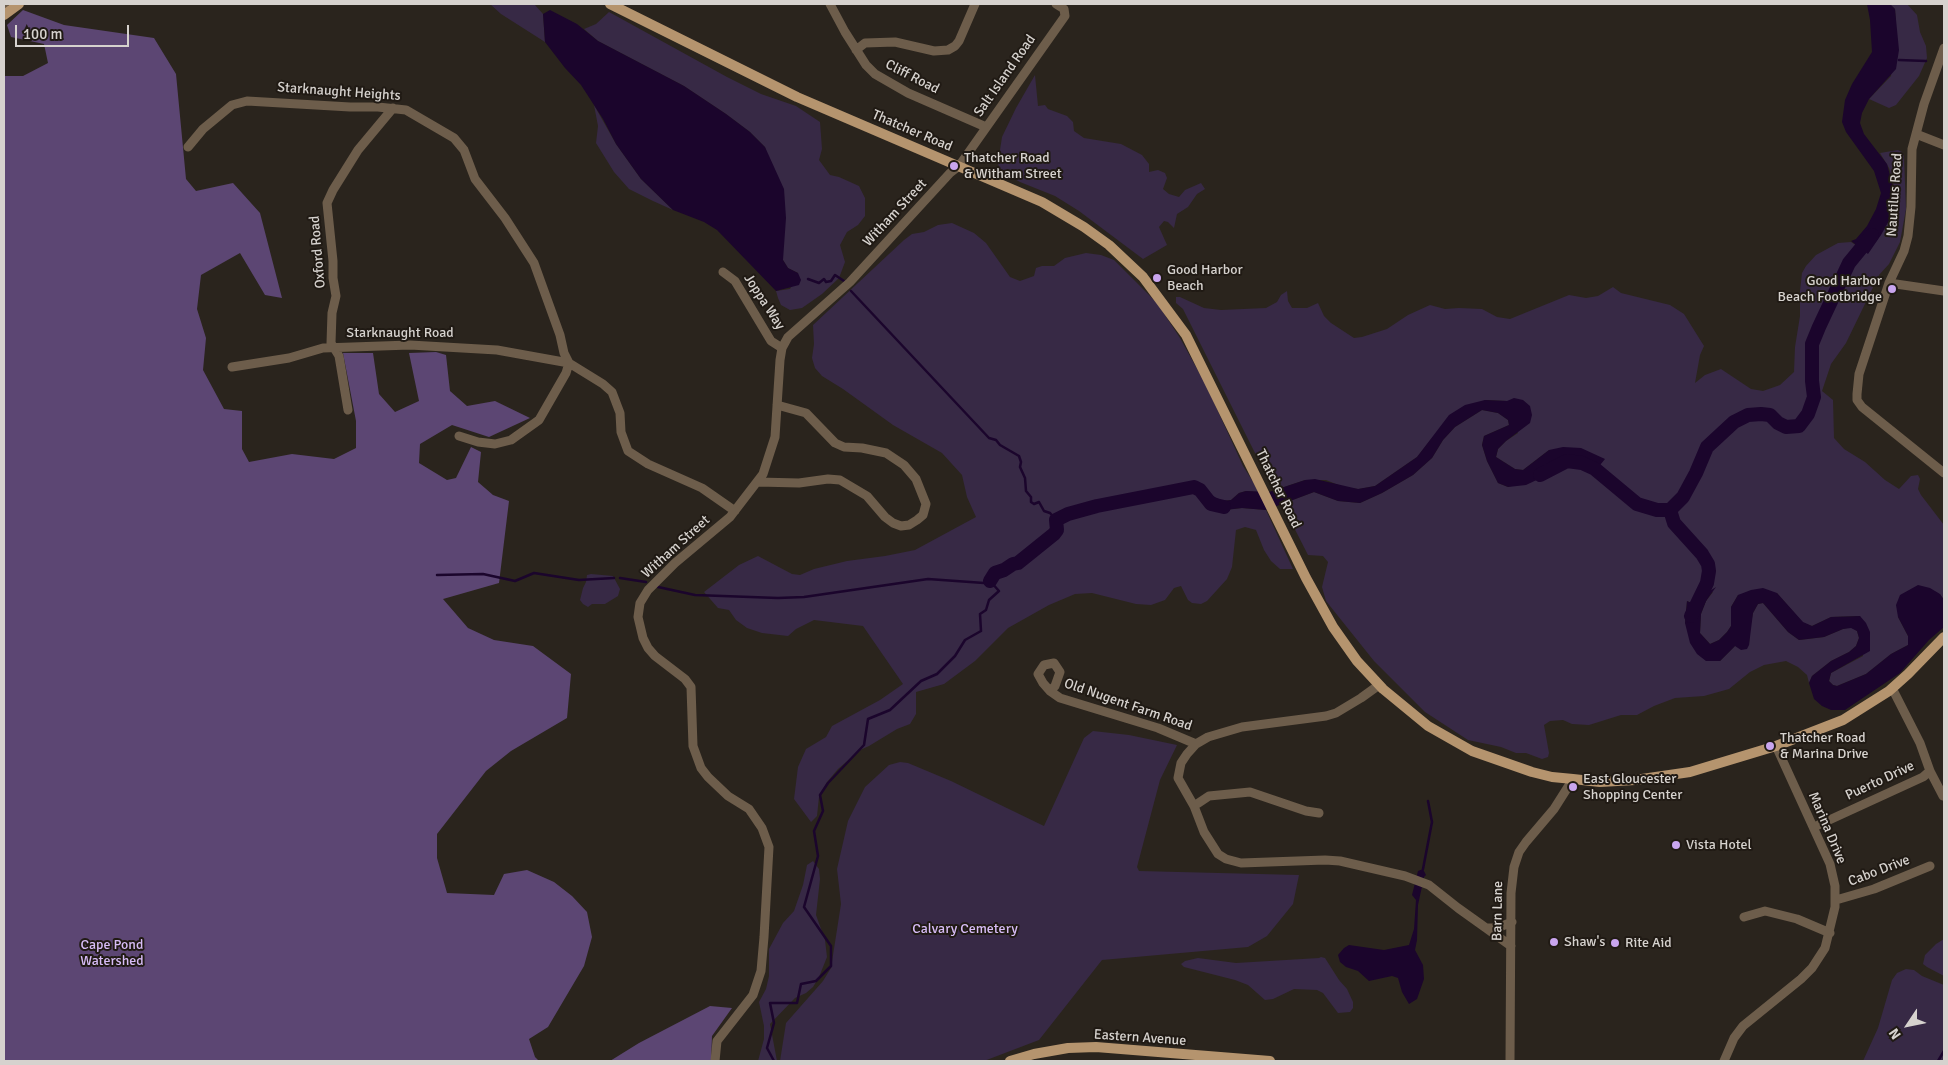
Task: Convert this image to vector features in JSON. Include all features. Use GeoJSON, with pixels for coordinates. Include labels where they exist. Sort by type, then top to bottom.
{"type":"FeatureCollection","features":[{"type":"Feature","properties":{"kind":"main road"},"geometry":{"type":"LineString","coordinates":[[4,15],[18,4]]}},
{"type":"Feature","properties":{"kind":"main road","name":"Thatcher Road"},"geometry":{"type":"LineString","coordinates":[[610,4],[797,97],[1017,190],[1059,211],[1109,245],[1143,277],[1186,335],[1317,601],[1333,627],[1357,660],[1379,685],[1428,726],[1472,751],[1552,777],[1600,782],[1674,776],[1776,746],[1843,720],[1876,701],[1892,688],[1944,637]]}},
{"type":"Feature","properties":{"kind":"main road","name":"Eastern Avenue"},"geometry":{"type":"LineString","coordinates":[[1010,1061],[1034,1054],[1068,1048],[1096,1047],[1270,1061]]}},
{"type":"Feature","properties":{"kind":"street","name":"Cliff Road"},"geometry":{"type":"LineString","coordinates":[[830,4],[856,50],[875,74],[889,83],[986,127]]}},
{"type":"Feature","properties":{"kind":"street"},"geometry":{"type":"LineString","coordinates":[[856,50],[865,43],[895,42],[934,51],[948,50],[959,41],[975,4]]}},
{"type":"Feature","properties":{"kind":"street","name":"Salt Island Road"},"geometry":{"type":"LineString","coordinates":[[959,166],[1065,16],[1064,9],[1056,4]]}},
{"type":"Feature","properties":{"kind":"street","name":"Nautilus Road"},"geometry":{"type":"LineString","coordinates":[[1944,48],[1924,104],[1912,149],[1911,207],[1908,236],[1904,251],[1889,283],[1859,374],[1857,400],[1862,408],[1944,473]]}},
{"type":"Feature","properties":{"kind":"street","name":"Starknaught Heights"},"geometry":{"type":"LineString","coordinates":[[188,147],[203,129],[232,105],[247,100],[406,110],[461,144],[475,179],[505,218],[534,263],[569,363]]}},
{"type":"Feature","properties":{"kind":"street","name":"Oxford Road"},"geometry":{"type":"LineString","coordinates":[[348,410],[339,356],[331,343],[332,313],[336,296],[327,203],[358,150],[393,108]]}},
{"type":"Feature","properties":{"kind":"street"},"geometry":{"type":"LineString","coordinates":[[1916,134],[1944,145]]}},
{"type":"Feature","properties":{"kind":"street","name":"Witham Street"},"geometry":{"type":"LineString","coordinates":[[715,1061],[717,1041],[753,995],[761,971],[769,847],[757,818],[749,809],[718,787],[702,768],[693,746],[691,687],[685,679],[655,656],[648,648],[643,638],[638,617],[640,603],[648,590],[675,563],[735,511],[758,482],[770,458],[775,438],[780,360],[782,348],[788,337],[850,282],[950,173],[959,166]]}},
{"type":"Feature","properties":{"kind":"street","name":"Joppa Way"},"geometry":{"type":"LineString","coordinates":[[723,272],[735,281],[772,341],[782,348]]}},
{"type":"Feature","properties":{"kind":"street"},"geometry":{"type":"LineString","coordinates":[[1889,283],[1944,291]]}},
{"type":"Feature","properties":{"kind":"street","name":"Starknaught Road"},"geometry":{"type":"LineString","coordinates":[[232,367],[289,358],[316,350],[335,347],[410,346],[497,350],[569,363]]}},
{"type":"Feature","properties":{"kind":"street"},"geometry":{"type":"LineString","coordinates":[[460,436],[478,442],[495,444],[511,440],[539,420],[566,374],[569,363],[612,392],[620,413],[624,444],[633,456],[702,488],[735,511]]}},
{"type":"Feature","properties":{"kind":"street"},"geometry":{"type":"LineString","coordinates":[[758,482],[799,484],[828,478],[840,480],[867,496],[885,517],[901,526],[909,525],[923,515],[926,504],[916,479],[904,465],[886,453],[862,448],[844,447],[835,442],[806,413],[778,405]]}},
{"type":"Feature","properties":{"kind":"street","name":"Old Nugent Farm Road"},"geometry":{"type":"LineString","coordinates":[[1379,685],[1336,713],[1242,727],[1208,737],[1196,744],[1181,763],[1178,778],[1194,806],[1204,832],[1218,854],[1233,861],[1258,864],[1325,860],[1340,861],[1386,871],[1425,883],[1511,946]]}},
{"type":"Feature","properties":{"kind":"street"},"geometry":{"type":"LineString","coordinates":[[1892,688],[1920,743],[1930,771],[1943,796]]}},
{"type":"Feature","properties":{"kind":"street","name":"Old Nugent Farm Road"},"geometry":{"type":"LineString","coordinates":[[1050,691],[1066,701],[1158,728],[1196,744]]}},
{"type":"Feature","properties":{"kind":"street","name":"Marina Drive"},"geometry":{"type":"LineString","coordinates":[[1724,1061],[1734,1038],[1742,1026],[1802,979],[1812,968],[1825,948],[1830,933],[1836,900],[1830,864],[1776,746]]}},
{"type":"Feature","properties":{"kind":"street","name":"Puerto Drive"},"geometry":{"type":"LineString","coordinates":[[1814,827],[1923,777],[1930,771]]}},
{"type":"Feature","properties":{"kind":"street","name":"Barn Lane"},"geometry":{"type":"LineString","coordinates":[[1510,1061],[1512,884],[1514,867],[1519,852],[1554,809],[1573,779]]}},
{"type":"Feature","properties":{"kind":"street"},"geometry":{"type":"LineString","coordinates":[[1194,806],[1209,796],[1250,792],[1306,811],[1319,813]]}},
{"type":"Feature","properties":{"kind":"street","name":"Cabo Drive"},"geometry":{"type":"LineString","coordinates":[[1836,900],[1874,889],[1930,866]]}},
{"type":"Feature","properties":{"kind":"street"},"geometry":{"type":"LineString","coordinates":[[1744,917],[1765,911],[1776,913],[1797,919],[1830,933]]}},
{"type":"Feature","properties":{"kind":"street"},"geometry":{"type":"LineString","coordinates":[[1486,928],[1497,928],[1512,922]]}},
{"type":"Feature","properties":{"kind":"green space"},"geometry":{"type":"Polygon","coordinates":[[[490,4],[535,5],[543,14],[545,42],[501,14],[490,4]]]}},
{"type":"Feature","properties":{"kind":"green space"},"geometry":{"type":"Polygon","coordinates":[[[1890,4],[1907,4],[1917,15],[1920,32],[1926,46],[1927,58],[1919,76],[1896,105],[1889,108],[1869,99],[1891,76],[1896,25],[1895,9],[1890,4]]]}},
{"type":"Feature","properties":{"kind":"green space","name":"Cape Pond Watershed"},"geometry":{"type":"Polygon","coordinates":[[[23,10],[64,25],[154,38],[176,74],[186,179],[196,191],[233,183],[260,213],[282,298],[265,295],[240,253],[201,275],[197,309],[206,338],[203,370],[224,409],[242,411],[242,449],[249,462],[292,454],[334,459],[356,448],[356,421],[343,353],[373,353],[379,394],[395,412],[419,401],[409,353],[436,352],[446,355],[450,391],[467,406],[495,401],[530,418],[489,437],[452,425],[420,444],[419,463],[447,480],[456,478],[471,447],[481,452],[478,482],[493,495],[509,501],[499,583],[443,599],[468,628],[494,640],[533,646],[571,674],[567,718],[511,751],[486,771],[437,834],[437,858],[447,893],[494,895],[504,874],[527,870],[554,882],[572,896],[587,912],[592,937],[584,966],[548,1027],[529,1039],[535,1057],[539,1061],[4,1061],[4,76],[23,76],[48,63],[44,44],[11,37],[7,25],[23,10]]]}},
{"type":"Feature","properties":{"kind":"green space"},"geometry":{"type":"Polygon","coordinates":[[[609,12],[727,77],[761,94],[796,106],[820,122],[822,149],[819,160],[830,175],[859,186],[865,198],[865,216],[858,225],[847,232],[840,245],[845,262],[839,278],[822,294],[802,308],[790,310],[781,305],[778,298],[776,291],[790,289],[798,273],[788,268],[783,260],[783,243],[765,147],[750,132],[684,86],[598,41],[584,29],[596,24],[609,12]]]}},
{"type":"Feature","properties":{"kind":"green space"},"geometry":{"type":"Polygon","coordinates":[[[1035,75],[1038,106],[1045,105],[1048,109],[1067,116],[1073,122],[1074,131],[1084,138],[1121,144],[1142,155],[1149,164],[1149,172],[1158,170],[1165,173],[1167,178],[1163,189],[1169,194],[1179,197],[1185,190],[1201,183],[1205,189],[1197,194],[1188,207],[1177,214],[1174,228],[1164,221],[1159,227],[1167,245],[1143,259],[1079,211],[1055,196],[1020,182],[1000,171],[998,163],[1002,137],[1035,75]]]}},
{"type":"Feature","properties":{"kind":"green space"},"geometry":{"type":"Polygon","coordinates":[[[594,105],[616,144],[641,179],[673,210],[629,189],[614,172],[596,143],[598,126],[594,105]]]}},
{"type":"Feature","properties":{"kind":"green space"},"geometry":{"type":"Polygon","coordinates":[[[1898,150],[1904,156],[1906,209],[1900,242],[1889,264],[1879,275],[1846,343],[1831,364],[1822,391],[1833,400],[1834,438],[1844,449],[1865,462],[1885,480],[1899,489],[1911,476],[1918,475],[1920,479],[1918,489],[1921,495],[1944,525],[1944,600],[1940,594],[1898,617],[1908,636],[1908,645],[1891,654],[1866,674],[1837,686],[1829,681],[1831,673],[1863,656],[1860,616],[1831,617],[1812,626],[1803,623],[1777,593],[1738,595],[1731,607],[1731,626],[1719,640],[1710,644],[1700,633],[1701,614],[1706,601],[1713,592],[1702,596],[1696,605],[1687,601],[1685,623],[1720,661],[1735,646],[1749,645],[1753,613],[1758,604],[1763,603],[1788,632],[1799,640],[1824,637],[1851,627],[1857,631],[1859,638],[1856,646],[1849,652],[1831,661],[1812,676],[1809,683],[1807,675],[1798,667],[1786,661],[1764,665],[1750,672],[1729,689],[1704,696],[1675,698],[1637,715],[1621,715],[1589,725],[1572,724],[1563,720],[1550,721],[1544,725],[1549,753],[1548,757],[1542,759],[1526,753],[1516,753],[1501,747],[1468,740],[1425,712],[1374,661],[1326,601],[1322,587],[1328,562],[1323,556],[1308,555],[1282,504],[1314,492],[1338,501],[1360,503],[1382,493],[1413,475],[1432,458],[1443,440],[1455,427],[1482,410],[1498,413],[1508,420],[1509,425],[1484,436],[1482,445],[1487,461],[1498,483],[1508,487],[1545,476],[1557,465],[1573,458],[1596,470],[1604,459],[1549,450],[1523,470],[1515,469],[1496,457],[1498,449],[1518,433],[1507,401],[1485,400],[1433,437],[1417,457],[1375,486],[1359,489],[1346,488],[1326,480],[1305,480],[1275,490],[1183,309],[1176,303],[1176,297],[1180,297],[1204,308],[1221,310],[1266,308],[1277,302],[1281,295],[1287,291],[1288,301],[1292,308],[1307,308],[1318,303],[1324,316],[1331,323],[1354,338],[1387,329],[1408,315],[1430,305],[1445,309],[1482,309],[1497,317],[1510,319],[1569,295],[1586,298],[1598,296],[1613,287],[1621,293],[1670,305],[1684,314],[1704,346],[1700,355],[1695,383],[1705,375],[1721,369],[1751,389],[1763,391],[1780,385],[1794,372],[1802,273],[1806,266],[1816,255],[1838,243],[1851,242],[1868,253],[1895,210],[1893,181],[1889,168],[1880,153],[1898,150]]]}},
{"type":"Feature","properties":{"kind":"green space"},"geometry":{"type":"Polygon","coordinates":[[[952,223],[974,233],[986,243],[1010,277],[1020,281],[1034,276],[1036,268],[1054,266],[1065,258],[1086,253],[1101,255],[1114,260],[1157,303],[1180,338],[1206,385],[1243,466],[1258,492],[1246,491],[1239,493],[1231,500],[1223,501],[1216,511],[1242,508],[1266,510],[1293,569],[1280,569],[1271,561],[1264,550],[1256,530],[1245,527],[1236,530],[1232,567],[1227,579],[1207,601],[1201,604],[1192,603],[1188,600],[1181,586],[1174,588],[1165,600],[1151,605],[1136,604],[1092,593],[1075,594],[1049,605],[1008,628],[975,661],[944,684],[916,692],[916,714],[910,724],[897,729],[860,750],[838,769],[827,782],[819,797],[817,816],[811,822],[794,799],[798,767],[806,749],[826,737],[832,726],[880,700],[903,684],[863,626],[814,620],[796,629],[788,636],[762,633],[747,628],[736,620],[729,610],[718,608],[704,592],[739,565],[758,556],[792,574],[800,575],[814,569],[847,561],[915,550],[976,517],[967,497],[962,475],[942,453],[893,425],[822,376],[815,368],[812,358],[814,344],[813,325],[912,234],[924,232],[938,225],[952,223]]]}},
{"type":"Feature","properties":{"kind":"green space"},"geometry":{"type":"Polygon","coordinates":[[[587,575],[613,576],[620,589],[618,596],[605,604],[592,604],[588,607],[583,604],[580,600],[583,588],[587,575]]]}},
{"type":"Feature","properties":{"kind":"green space","name":"Calvary Cemetery"},"geometry":{"type":"Polygon","coordinates":[[[1093,731],[1129,735],[1177,745],[1160,780],[1137,867],[1139,871],[1299,875],[1293,904],[1267,936],[1248,947],[1102,960],[1039,1040],[984,1061],[780,1061],[786,1023],[823,981],[831,968],[841,904],[837,869],[848,821],[865,787],[889,765],[900,762],[908,763],[951,781],[1044,826],[1084,738],[1093,731]]]}},
{"type":"Feature","properties":{"kind":"green space"},"geometry":{"type":"Polygon","coordinates":[[[813,861],[819,869],[820,879],[816,915],[825,940],[827,957],[813,987],[795,998],[770,1024],[777,1061],[758,1061],[764,1039],[764,1026],[759,1002],[766,989],[769,976],[769,949],[783,923],[794,911],[803,885],[807,865],[813,861]]]}},
{"type":"Feature","properties":{"kind":"green space"},"geometry":{"type":"Polygon","coordinates":[[[1944,939],[1944,976],[1923,964],[1925,955],[1944,939]]]}},
{"type":"Feature","properties":{"kind":"green space"},"geometry":{"type":"Polygon","coordinates":[[[1198,958],[1236,963],[1325,958],[1347,989],[1353,1002],[1353,1008],[1350,1012],[1338,1013],[1323,993],[1317,990],[1294,989],[1273,999],[1265,1000],[1248,985],[1184,967],[1181,964],[1198,958]]]}},
{"type":"Feature","properties":{"kind":"green space"},"geometry":{"type":"Polygon","coordinates":[[[1906,969],[1914,970],[1922,976],[1944,985],[1944,1061],[1863,1061],[1878,1028],[1892,980],[1897,973],[1906,969]]]}},
{"type":"Feature","properties":{"kind":"green space"},"geometry":{"type":"Polygon","coordinates":[[[710,1006],[732,1008],[712,1036],[711,1061],[610,1061],[639,1043],[710,1006]]]}},
{"type":"Feature","properties":{"kind":"shaded area"},"geometry":{"type":"Polygon","coordinates":[[[1867,4],[1890,4],[1895,9],[1899,50],[1896,69],[1869,99],[1862,113],[1860,123],[1864,134],[1887,164],[1894,191],[1895,210],[1868,254],[1851,241],[1856,239],[1867,226],[1876,209],[1881,193],[1874,171],[1846,132],[1842,122],[1845,100],[1852,84],[1872,52],[1867,4]]]}},
{"type":"Feature","properties":{"kind":"shaded area"},"geometry":{"type":"Polygon","coordinates":[[[550,10],[577,24],[598,41],[684,86],[750,132],[765,147],[784,189],[786,218],[783,260],[788,268],[798,273],[801,280],[799,285],[776,291],[717,230],[704,222],[673,210],[641,179],[616,144],[603,119],[581,85],[545,42],[543,14],[550,10]]]}},
{"type":"Feature","properties":{"kind":"shaded area"},"geometry":{"type":"Polygon","coordinates":[[[1514,398],[1523,400],[1530,406],[1532,415],[1530,423],[1498,449],[1496,457],[1515,469],[1523,470],[1549,450],[1563,447],[1581,448],[1605,459],[1596,470],[1573,458],[1557,465],[1545,476],[1526,485],[1508,487],[1498,483],[1487,461],[1482,445],[1484,436],[1509,425],[1508,420],[1498,413],[1482,410],[1455,427],[1443,440],[1432,458],[1413,475],[1360,503],[1338,501],[1314,492],[1266,510],[1242,508],[1216,511],[1208,506],[1206,501],[1213,496],[1223,501],[1231,500],[1239,493],[1246,491],[1269,492],[1305,480],[1315,479],[1358,489],[1375,486],[1417,457],[1449,415],[1465,405],[1485,400],[1507,401],[1514,398]]]}},
{"type":"Feature","properties":{"kind":"shaded area"},"geometry":{"type":"Polygon","coordinates":[[[1918,585],[1930,588],[1940,594],[1944,600],[1944,627],[1929,640],[1900,673],[1845,710],[1831,710],[1822,706],[1814,699],[1809,683],[1812,676],[1831,661],[1849,652],[1856,646],[1859,638],[1857,631],[1851,628],[1843,629],[1824,637],[1799,640],[1788,632],[1763,603],[1758,604],[1753,613],[1747,649],[1741,650],[1735,646],[1720,661],[1706,661],[1697,654],[1690,643],[1685,623],[1687,601],[1696,605],[1702,596],[1716,587],[1706,601],[1701,614],[1700,633],[1710,644],[1719,640],[1731,626],[1731,607],[1738,595],[1751,590],[1763,588],[1777,593],[1803,622],[1812,626],[1831,617],[1860,616],[1870,632],[1870,651],[1831,673],[1829,681],[1837,686],[1866,674],[1891,654],[1908,645],[1908,636],[1898,617],[1896,605],[1900,595],[1918,585]]]}},
{"type":"Feature","properties":{"kind":"shaded area"},"geometry":{"type":"Polygon","coordinates":[[[1423,869],[1426,875],[1418,905],[1415,950],[1423,965],[1424,979],[1417,999],[1409,1004],[1402,992],[1398,978],[1392,976],[1369,981],[1358,971],[1346,967],[1340,962],[1338,955],[1349,945],[1384,950],[1409,945],[1414,929],[1416,900],[1412,895],[1418,871],[1423,869]]]}},
{"type":"Feature","properties":{"kind":"waterway"},"geometry":{"type":"LineString","coordinates":[[1899,60],[1926,61]]}},
{"type":"Feature","properties":{"kind":"waterway"},"geometry":{"type":"LineString","coordinates":[[1540,475],[1567,461],[1582,463],[1595,469],[1637,504],[1657,510],[1670,510],[1683,497],[1707,447],[1734,422],[1748,415],[1761,414],[1770,415],[1778,423],[1786,427],[1799,426],[1808,414],[1814,397],[1812,344],[1849,263],[1872,235]]}},
{"type":"Feature","properties":{"kind":"waterway"},"geometry":{"type":"LineString","coordinates":[[808,279],[819,283],[824,279],[826,282],[831,281],[835,275],[844,281]]}},
{"type":"Feature","properties":{"kind":"waterway"},"geometry":{"type":"LineString","coordinates":[[851,291],[989,438],[996,440],[1000,445],[1019,456],[1020,467],[1025,478],[1026,491],[1031,497],[1031,502],[1034,504],[1039,502],[1044,511],[1050,513],[1056,520]]}},
{"type":"Feature","properties":{"kind":"waterway"},"geometry":{"type":"LineString","coordinates":[[990,581],[995,573],[1018,563],[1054,534],[1057,530],[1056,520],[1068,514],[1097,506],[1194,487],[1200,490],[1211,504],[1224,507]]}},
{"type":"Feature","properties":{"kind":"waterway"},"geometry":{"type":"LineString","coordinates":[[1670,510],[1674,523],[1702,554],[1708,564],[1707,583],[1691,616]]}},
{"type":"Feature","properties":{"kind":"waterway"},"geometry":{"type":"LineString","coordinates":[[437,575],[483,574],[515,581],[534,573],[579,580],[614,578]]}},
{"type":"Feature","properties":{"kind":"waterway"},"geometry":{"type":"LineString","coordinates":[[620,578],[646,582]]}},
{"type":"Feature","properties":{"kind":"waterway"},"geometry":{"type":"LineString","coordinates":[[658,587],[695,595],[778,598],[804,597],[928,579],[984,583],[990,581],[999,591],[989,600],[986,610],[980,614],[981,631],[965,640],[955,656],[937,674],[921,681],[890,710],[868,719],[864,745],[828,783],[820,795],[823,811],[814,831],[818,856],[804,907],[831,946],[831,966],[816,981],[801,984],[797,1003],[770,1003],[774,1023],[767,1048],[774,1061]]}},
{"type":"Feature","properties":{"kind":"waterway"},"geometry":{"type":"LineString","coordinates":[[1423,869],[1432,822],[1428,801]]}},
{"type":"Feature","properties":{"kind":"waterway"},"geometry":{"type":"LineString","coordinates":[[1938,1061],[1944,1051]]}},
{"type":"Feature","properties":{"kind":"place","name":"Thatcher Road & Witham Street"},"geometry":{"type":"Point","coordinates":[954,166]}},
{"type":"Feature","properties":{"kind":"place","name":"Good Harbor Beach"},"geometry":{"type":"Point","coordinates":[1157,278]}},
{"type":"Feature","properties":{"kind":"place","name":"Good Harbor Beach Footbridge"},"geometry":{"type":"Point","coordinates":[1892,289]}},
{"type":"Feature","properties":{"kind":"place","name":"Thatcher Road & Marina Drive"},"geometry":{"type":"Point","coordinates":[1770,746]}},
{"type":"Feature","properties":{"kind":"place","name":"East Gloucester Shopping Center"},"geometry":{"type":"Point","coordinates":[1573,787]}},
{"type":"Feature","properties":{"kind":"place","name":"Vista Hotel"},"geometry":{"type":"Point","coordinates":[1676,845]}},
{"type":"Feature","properties":{"kind":"place","name":"Shaw's"},"geometry":{"type":"Point","coordinates":[1554,942]}},
{"type":"Feature","properties":{"kind":"place","name":"Rite Aid"},"geometry":{"type":"Point","coordinates":[1615,943]}}]}
